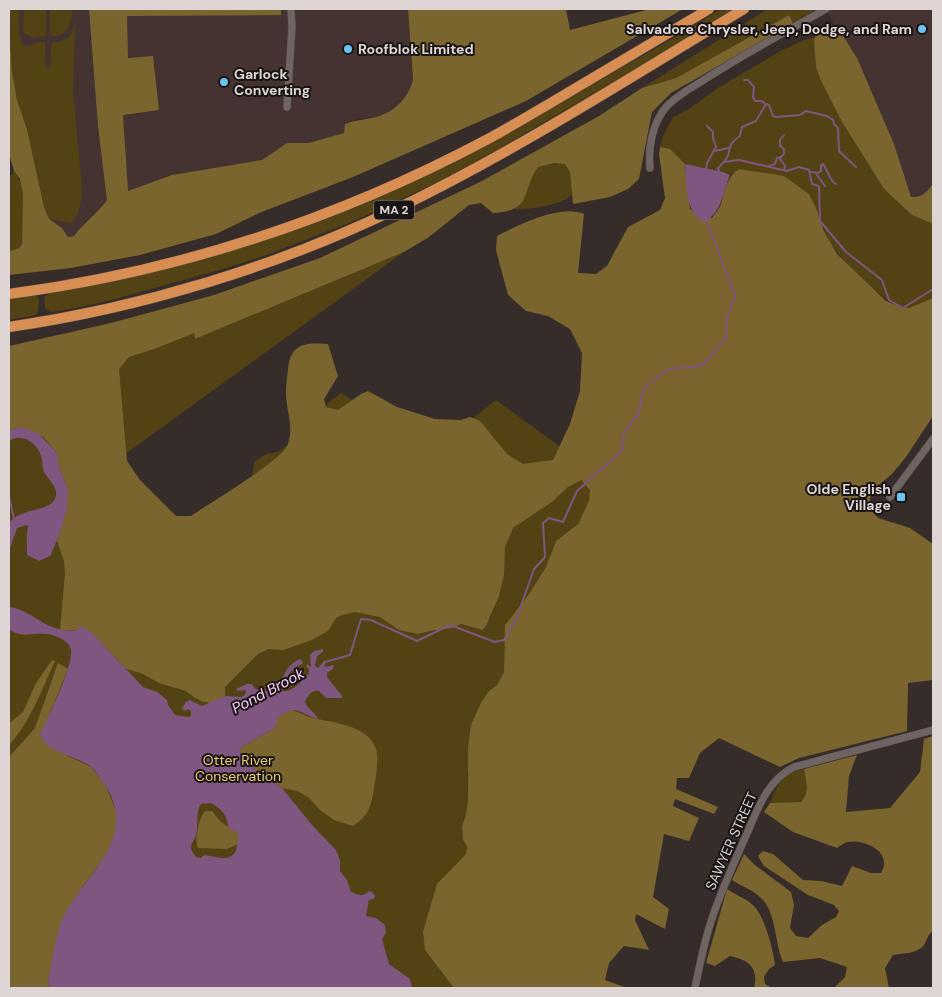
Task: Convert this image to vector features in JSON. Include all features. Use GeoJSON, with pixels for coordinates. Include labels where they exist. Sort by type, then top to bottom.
{"type":"FeatureCollection","features":[{"type":"Feature","properties":{"kind":"highway","name":"MA 2"},"geometry":{"type":"LineString","coordinates":[[9,294],[112,276],[196,256],[285,229],[358,200],[488,139],[709,9]]}},
{"type":"Feature","properties":{"kind":"highway","name":"MA 2"},"geometry":{"type":"LineString","coordinates":[[9,326],[52,320],[132,302],[206,282],[291,252],[371,220],[430,192],[502,154],[744,9]]}},
{"type":"Feature","properties":{"kind":"street"},"geometry":{"type":"LineString","coordinates":[[287,107],[291,9]]}},
{"type":"Feature","properties":{"kind":"street"},"geometry":{"type":"LineString","coordinates":[[650,168],[649,146],[657,122],[666,108],[681,94],[826,9]]}},
{"type":"Feature","properties":{"kind":"street"},"geometry":{"type":"LineString","coordinates":[[890,497],[933,440]]}},
{"type":"Feature","properties":{"kind":"street","name":"SAWYER STREET"},"geometry":{"type":"LineString","coordinates":[[695,988],[709,929],[718,901],[758,807],[771,785],[779,776],[794,767],[933,730]]}},
{"type":"Feature","properties":{"kind":"shaded area"},"geometry":{"type":"Polygon","coordinates":[[[9,9],[11,9],[9,28],[9,9]]]}},
{"type":"Feature","properties":{"kind":"shaded area"},"geometry":{"type":"Polygon","coordinates":[[[11,9],[89,9],[98,126],[105,174],[91,9],[408,9],[412,87],[397,105],[383,115],[345,123],[345,133],[309,143],[287,143],[262,160],[172,175],[107,200],[74,236],[68,237],[62,228],[49,219],[11,9]]]}},
{"type":"Feature","properties":{"kind":"shaded area"},"geometry":{"type":"Polygon","coordinates":[[[89,9],[281,9],[281,15],[127,16],[128,58],[153,56],[159,110],[123,115],[128,191],[172,175],[262,160],[287,143],[309,143],[344,133],[345,124],[389,112],[406,95],[413,79],[408,9],[566,9],[570,30],[650,9],[683,9],[526,101],[353,177],[259,213],[216,234],[140,255],[71,268],[9,275],[9,251],[19,248],[22,244],[23,194],[20,179],[14,171],[9,154],[9,28],[12,71],[17,100],[27,129],[44,207],[49,219],[62,228],[68,237],[74,236],[107,200],[98,126],[89,9]]]}},
{"type":"Feature","properties":{"kind":"shaded area"},"geometry":{"type":"Polygon","coordinates":[[[826,9],[933,9],[933,184],[925,194],[919,197],[911,197],[908,193],[894,144],[857,58],[834,25],[826,9]]]}},
{"type":"Feature","properties":{"kind":"shaded area"},"geometry":{"type":"Polygon","coordinates":[[[789,15],[793,23],[671,93],[652,112],[639,179],[628,189],[610,197],[573,204],[570,172],[565,164],[554,163],[538,167],[524,199],[515,208],[493,213],[481,203],[469,205],[429,237],[404,252],[195,339],[194,333],[129,357],[119,369],[127,461],[140,480],[176,516],[191,516],[258,472],[287,446],[290,433],[290,420],[286,400],[289,361],[295,350],[305,344],[328,344],[338,376],[324,399],[326,407],[338,410],[368,391],[397,407],[435,419],[461,420],[470,417],[480,421],[507,454],[523,464],[553,460],[570,424],[580,391],[582,353],[570,329],[548,316],[526,311],[508,295],[496,250],[497,236],[540,217],[563,212],[584,214],[578,273],[596,274],[607,266],[628,227],[660,210],[665,198],[659,154],[660,147],[670,149],[685,164],[690,209],[712,218],[720,205],[729,179],[739,169],[784,176],[809,194],[824,231],[837,254],[886,301],[903,308],[909,308],[933,298],[933,416],[906,457],[892,474],[874,489],[870,498],[871,510],[878,518],[910,528],[933,544],[933,680],[908,683],[907,731],[799,758],[780,767],[719,738],[700,753],[689,778],[677,778],[676,789],[718,807],[714,814],[675,799],[673,806],[699,818],[689,841],[664,834],[653,897],[669,909],[665,929],[636,914],[635,920],[649,950],[624,946],[609,963],[605,980],[627,988],[454,988],[425,950],[423,932],[437,884],[466,854],[467,846],[463,840],[462,826],[468,802],[468,748],[471,725],[481,703],[489,691],[497,685],[504,672],[505,625],[529,594],[546,567],[556,541],[578,524],[589,501],[590,490],[581,480],[568,487],[552,502],[513,528],[505,547],[504,575],[499,596],[483,630],[461,624],[452,628],[418,634],[399,630],[380,617],[355,612],[342,615],[336,618],[328,631],[312,640],[283,650],[268,649],[258,654],[225,687],[225,696],[212,703],[204,702],[186,691],[159,683],[141,673],[126,669],[109,651],[79,630],[60,630],[65,574],[64,561],[57,541],[66,511],[67,487],[56,459],[57,453],[43,437],[20,427],[9,430],[9,346],[111,323],[214,295],[320,258],[482,181],[599,116],[642,88],[676,78],[789,15]]]}},
{"type":"Feature","properties":{"kind":"shaded area"},"geometry":{"type":"Polygon","coordinates":[[[834,25],[857,58],[894,144],[911,197],[921,195],[933,184],[933,224],[912,215],[884,189],[842,122],[820,79],[816,67],[814,40],[817,32],[827,26],[834,25]]]}},
{"type":"Feature","properties":{"kind":"shaded area"},"geometry":{"type":"Polygon","coordinates":[[[52,660],[55,661],[35,705],[24,726],[9,745],[9,722],[23,712],[36,683],[52,660]]]}},
{"type":"Feature","properties":{"kind":"shaded area"},"geometry":{"type":"Polygon","coordinates":[[[58,663],[68,669],[41,735],[44,741],[64,754],[91,767],[106,786],[116,811],[117,824],[115,835],[106,855],[83,886],[48,980],[50,988],[9,988],[9,757],[35,728],[58,663]]]}},
{"type":"Feature","properties":{"kind":"shaded area"},"geometry":{"type":"Polygon","coordinates":[[[291,710],[313,718],[349,726],[366,735],[372,741],[377,757],[372,799],[366,814],[353,826],[334,820],[320,810],[308,797],[297,791],[282,788],[258,772],[241,754],[240,750],[242,747],[273,729],[277,725],[277,717],[291,710]]]}},
{"type":"Feature","properties":{"kind":"shaded area"},"geometry":{"type":"Polygon","coordinates":[[[933,736],[933,931],[924,945],[914,952],[893,955],[885,968],[889,988],[834,988],[845,977],[847,967],[820,958],[783,962],[773,920],[767,905],[756,894],[732,880],[744,854],[755,865],[791,892],[794,905],[790,928],[796,936],[808,938],[822,925],[836,917],[839,911],[834,905],[808,895],[764,866],[758,856],[763,851],[773,854],[803,880],[821,881],[842,886],[852,866],[871,873],[881,873],[884,859],[877,849],[865,843],[847,842],[837,848],[793,832],[764,812],[770,803],[801,802],[806,794],[804,769],[857,755],[849,776],[846,812],[890,808],[920,772],[924,739],[933,736]]]}},
{"type":"Feature","properties":{"kind":"shaded area"},"geometry":{"type":"Polygon","coordinates":[[[205,811],[212,811],[220,821],[238,834],[238,844],[227,849],[198,848],[198,829],[205,811]]]}},
{"type":"Feature","properties":{"kind":"shaded area"},"geometry":{"type":"Polygon","coordinates":[[[727,889],[754,906],[762,918],[775,965],[769,969],[764,977],[765,984],[772,988],[754,988],[754,970],[742,960],[730,956],[715,966],[706,963],[727,889]]]}},
{"type":"Feature","properties":{"kind":"green space"},"geometry":{"type":"Polygon","coordinates":[[[11,9],[20,9],[19,33],[24,46],[45,42],[46,68],[50,68],[51,45],[53,42],[66,39],[72,31],[75,22],[73,92],[82,197],[77,215],[72,223],[49,219],[44,207],[27,129],[17,100],[12,71],[9,28],[11,9]]]}},
{"type":"Feature","properties":{"kind":"green space"},"geometry":{"type":"Polygon","coordinates":[[[24,9],[46,9],[46,36],[33,38],[25,34],[23,28],[24,9]]]}},
{"type":"Feature","properties":{"kind":"green space"},"geometry":{"type":"Polygon","coordinates":[[[50,9],[72,9],[68,28],[57,36],[50,34],[50,9]]]}},
{"type":"Feature","properties":{"kind":"green space"},"geometry":{"type":"Polygon","coordinates":[[[721,9],[738,9],[486,156],[436,183],[354,221],[264,256],[223,269],[81,307],[51,312],[45,308],[44,297],[50,293],[92,285],[218,254],[300,228],[380,197],[466,156],[522,126],[721,9]]]}},
{"type":"Feature","properties":{"kind":"green space"},"geometry":{"type":"Polygon","coordinates":[[[768,9],[817,9],[793,23],[789,15],[676,78],[642,88],[768,9]]]}},
{"type":"Feature","properties":{"kind":"green space"},"geometry":{"type":"Polygon","coordinates":[[[815,37],[816,67],[820,79],[842,122],[884,189],[912,215],[933,224],[933,298],[915,306],[908,308],[899,307],[873,288],[852,269],[831,244],[816,208],[731,174],[690,166],[660,147],[663,136],[673,117],[689,109],[718,88],[782,50],[815,37]]]}},
{"type":"Feature","properties":{"kind":"green space"},"geometry":{"type":"Polygon","coordinates":[[[559,155],[592,176],[563,201],[541,207],[513,209],[522,195],[524,175],[559,155]]]}},
{"type":"Feature","properties":{"kind":"green space"},"geometry":{"type":"Polygon","coordinates":[[[14,171],[22,187],[23,196],[22,244],[19,248],[9,251],[9,176],[14,171]]]}},
{"type":"Feature","properties":{"kind":"green space","name":"Otter River Conservation"},"geometry":{"type":"Polygon","coordinates":[[[404,252],[91,479],[139,537],[250,506],[254,462],[266,454],[278,452],[310,429],[328,403],[341,393],[352,400],[364,431],[457,431],[496,400],[620,490],[582,515],[578,524],[556,541],[546,567],[529,594],[504,648],[504,672],[497,685],[489,691],[467,775],[468,806],[462,831],[467,846],[466,854],[458,862],[454,988],[9,988],[9,358],[157,348],[194,332],[195,339],[404,252]],[[504,575],[459,624],[483,629],[494,610],[504,575]]]}},
{"type":"Feature","properties":{"kind":"green space"},"geometry":{"type":"Polygon","coordinates":[[[36,295],[39,299],[36,315],[9,320],[9,299],[36,295]]]}},
{"type":"Feature","properties":{"kind":"green space"},"geometry":{"type":"Polygon","coordinates":[[[804,769],[806,794],[801,802],[770,803],[775,790],[782,780],[791,773],[804,769]]]}},
{"type":"Feature","properties":{"kind":"water"},"geometry":{"type":"Polygon","coordinates":[[[685,164],[730,175],[718,208],[704,222],[693,211],[690,204],[685,164]]]}},
{"type":"Feature","properties":{"kind":"water"},"geometry":{"type":"Polygon","coordinates":[[[20,427],[38,433],[57,453],[68,494],[66,512],[50,556],[39,561],[27,555],[27,525],[17,528],[9,551],[9,523],[21,514],[47,506],[52,503],[56,495],[55,488],[44,472],[39,451],[33,443],[24,438],[9,441],[9,430],[20,427]]]}},
{"type":"Feature","properties":{"kind":"water"},"geometry":{"type":"Polygon","coordinates":[[[9,608],[20,610],[58,629],[78,630],[79,625],[91,632],[143,687],[157,692],[167,700],[175,715],[188,717],[191,716],[191,711],[188,709],[184,711],[182,708],[190,700],[202,706],[225,696],[241,697],[245,695],[246,690],[238,691],[236,689],[247,684],[252,684],[255,689],[276,692],[288,668],[301,659],[303,664],[289,674],[284,683],[282,691],[288,691],[309,674],[309,669],[306,666],[308,664],[311,666],[310,655],[314,651],[323,649],[323,652],[317,656],[315,666],[318,668],[324,661],[326,661],[324,667],[334,665],[333,669],[327,673],[327,677],[342,698],[326,698],[319,691],[312,692],[308,695],[305,702],[318,719],[296,710],[289,711],[277,717],[277,725],[273,729],[242,747],[240,750],[241,754],[258,772],[282,788],[312,825],[336,850],[340,860],[340,871],[347,880],[351,892],[361,895],[369,891],[375,896],[374,899],[369,900],[366,916],[376,918],[385,925],[386,933],[382,939],[389,964],[410,979],[412,988],[50,988],[48,980],[62,920],[71,903],[104,856],[112,840],[116,823],[114,805],[105,785],[93,769],[85,763],[56,750],[44,741],[40,735],[68,668],[71,658],[70,647],[65,641],[53,635],[13,632],[9,629],[9,608]],[[211,803],[201,804],[199,807],[197,832],[191,847],[192,851],[196,857],[201,858],[204,855],[219,858],[229,857],[236,851],[238,834],[228,827],[228,823],[221,810],[211,803]]]}},
{"type":"Feature","properties":{"kind":"waterway"},"geometry":{"type":"LineString","coordinates":[[744,80],[748,80],[754,87],[753,97],[755,101],[762,101],[765,104]]}},
{"type":"Feature","properties":{"kind":"waterway"},"geometry":{"type":"LineString","coordinates":[[724,162],[730,146],[740,136],[742,127],[756,121],[766,104],[769,105],[773,116],[776,117],[800,115],[806,111],[827,116],[833,120],[838,128],[839,151],[856,167]]}},
{"type":"Feature","properties":{"kind":"waterway"},"geometry":{"type":"LineString","coordinates":[[706,170],[707,163],[716,147],[713,132],[707,126]]}},
{"type":"Feature","properties":{"kind":"waterway"},"geometry":{"type":"LineString","coordinates":[[769,166],[775,164],[777,158],[784,154],[784,149],[780,146],[780,140],[784,135]]}},
{"type":"Feature","properties":{"kind":"waterway"},"geometry":{"type":"LineString","coordinates":[[714,151],[729,148]]}},
{"type":"Feature","properties":{"kind":"waterway"},"geometry":{"type":"LineString","coordinates":[[781,157],[780,159],[785,166],[784,170]]}},
{"type":"Feature","properties":{"kind":"waterway","name":"Pond Brook"},"geometry":{"type":"LineString","coordinates":[[719,172],[718,168],[724,162],[739,160],[787,171],[799,167],[809,170],[812,184],[819,186],[820,221],[846,252],[882,280],[889,300],[903,308],[933,289]]}},
{"type":"Feature","properties":{"kind":"waterway"},"geometry":{"type":"LineString","coordinates":[[811,172],[818,173],[821,171],[821,165],[823,164],[832,181],[836,184]]}},
{"type":"Feature","properties":{"kind":"waterway"},"geometry":{"type":"LineString","coordinates":[[817,175],[825,186]]}},
{"type":"Feature","properties":{"kind":"waterway","name":"Pond Brook"},"geometry":{"type":"LineString","coordinates":[[325,662],[350,655],[361,619],[371,620],[417,641],[450,625],[495,642],[504,640],[517,617],[534,569],[545,557],[543,523],[549,518],[563,522],[577,491],[621,452],[624,432],[638,415],[644,388],[668,369],[702,366],[726,338],[727,317],[735,296],[706,219]]}},
{"type":"Feature","properties":{"kind":"waterway"},"geometry":{"type":"LineString","coordinates":[[9,496],[14,519]]}},
{"type":"Feature","properties":{"kind":"place","name":"Salvadore Chrysler, Jeep, Dodge, and Ram"},"geometry":{"type":"Point","coordinates":[922,29]}},
{"type":"Feature","properties":{"kind":"place","name":"Roofblok Limited"},"geometry":{"type":"Point","coordinates":[348,49]}},
{"type":"Feature","properties":{"kind":"place","name":"Garlock Converting"},"geometry":{"type":"Point","coordinates":[224,82]}},
{"type":"Feature","properties":{"kind":"place","name":"Olde English Village"},"geometry":{"type":"Point","coordinates":[901,497]}}]}
